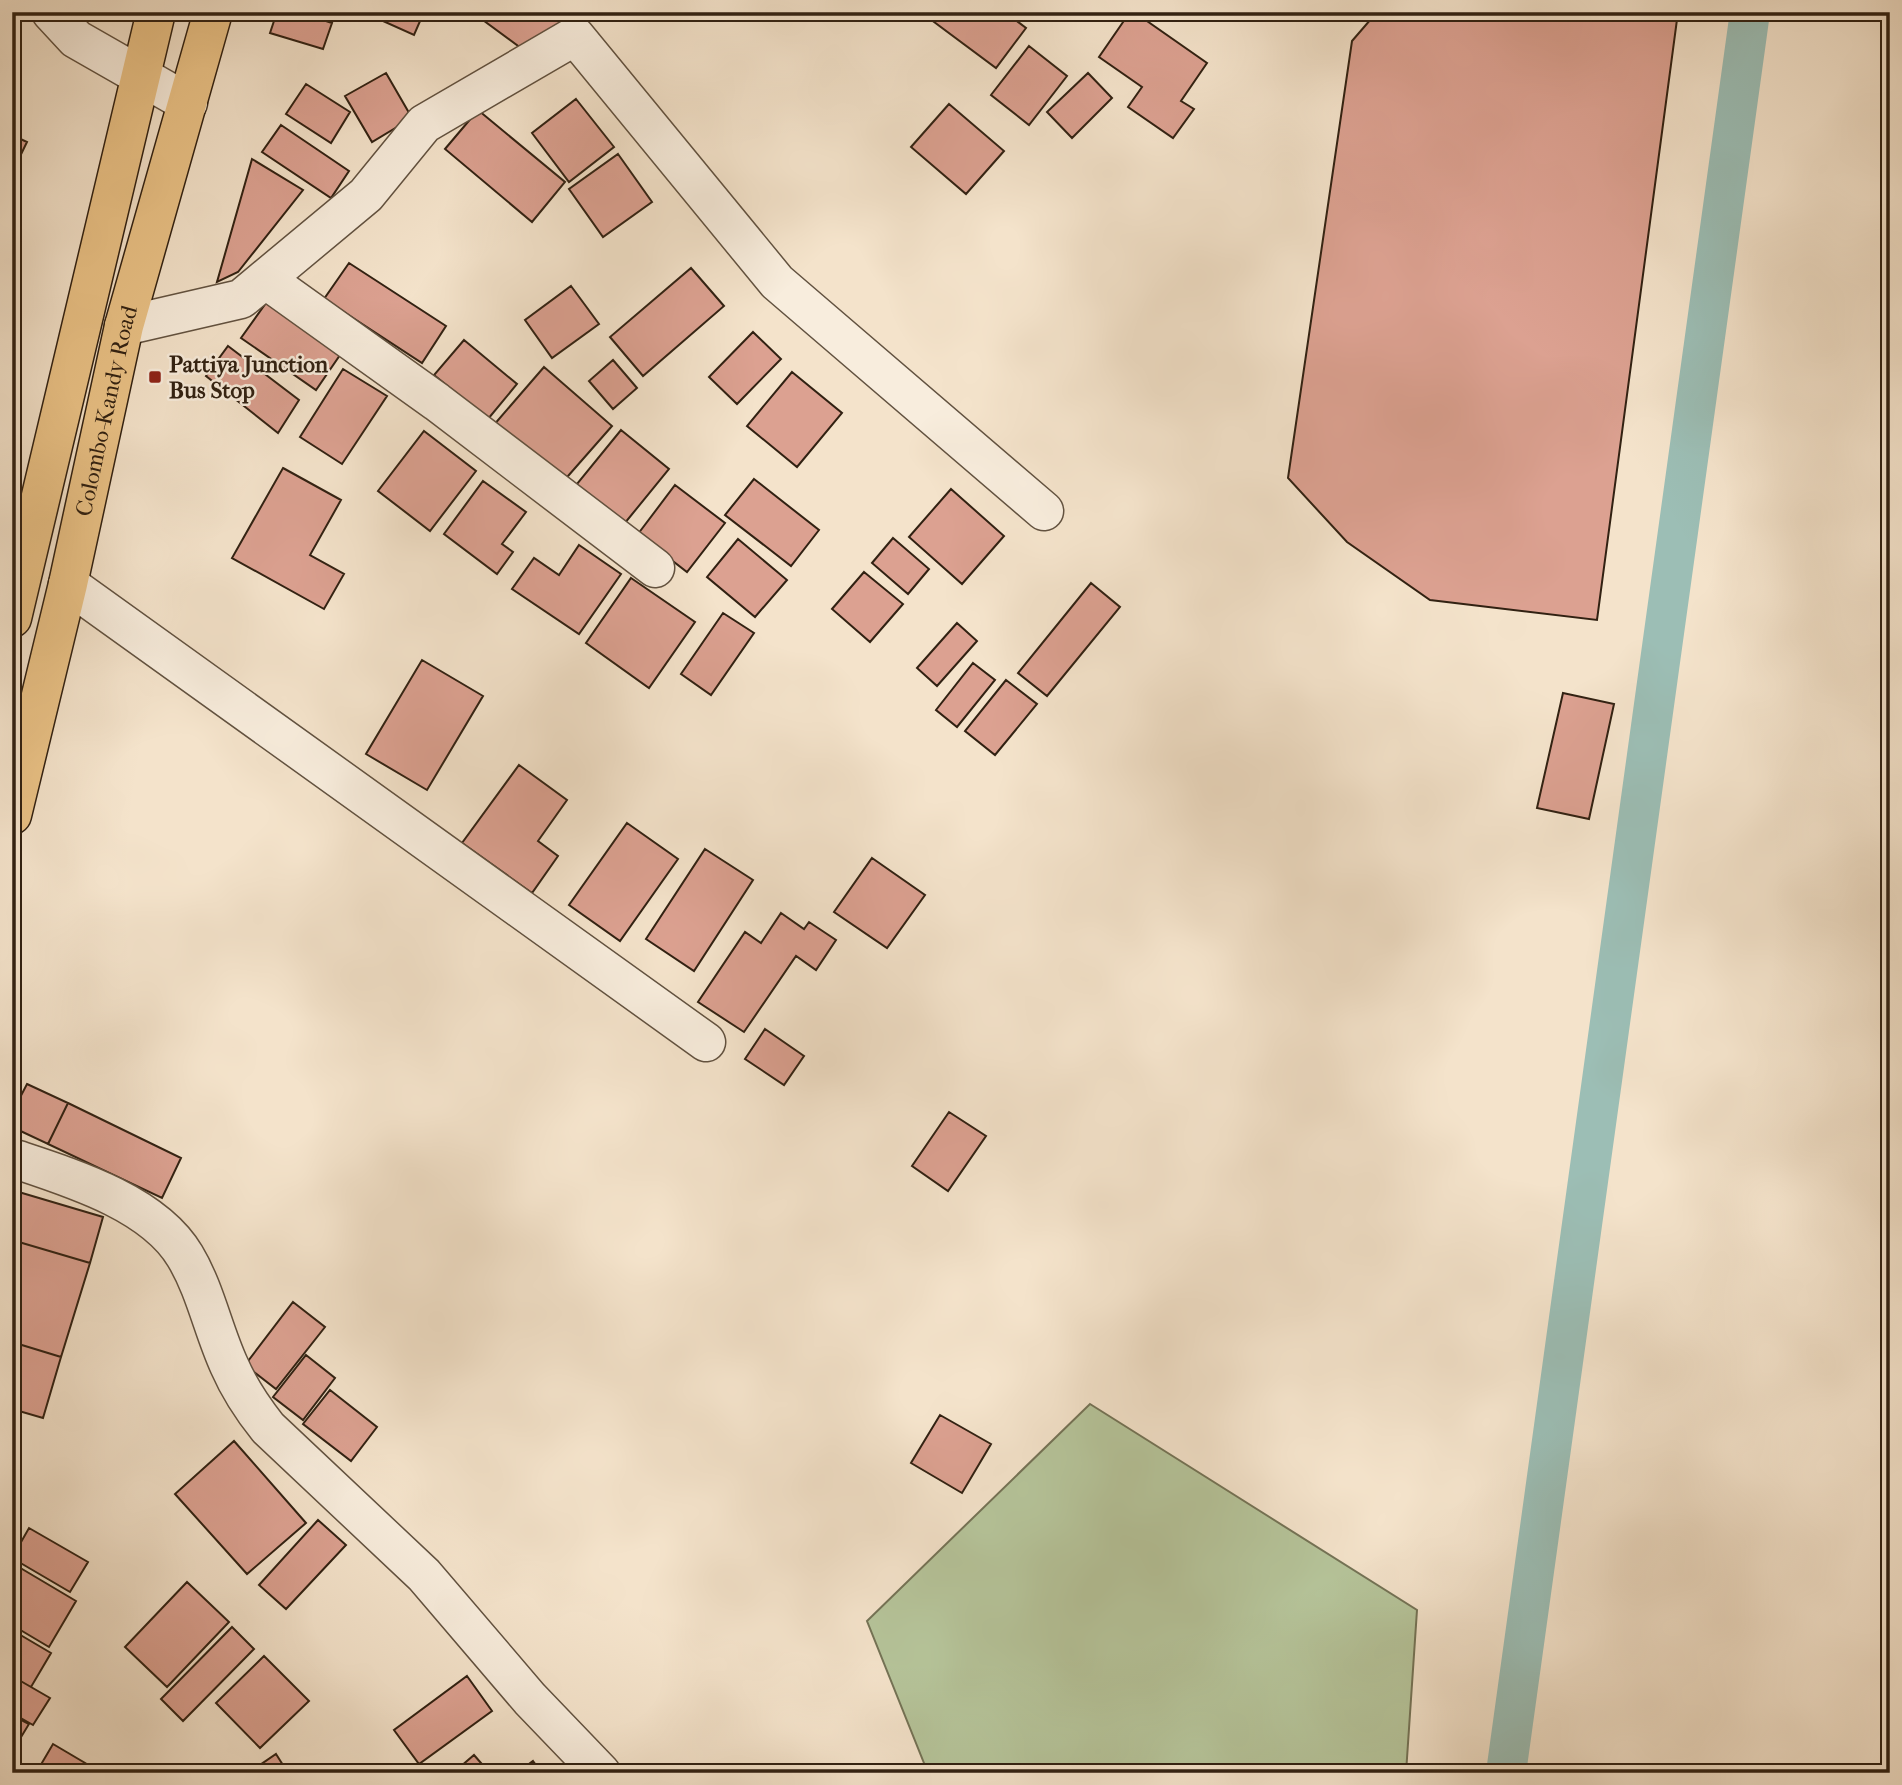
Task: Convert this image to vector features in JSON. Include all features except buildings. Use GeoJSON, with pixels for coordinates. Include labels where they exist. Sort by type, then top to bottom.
{"type":"FeatureCollection","features":[{"type":"Feature","properties":{"kind":"highway","name":"Colombo-Kandy Road"},"geometry":{"type":"LineString","coordinates":[[12,618],[156,12]]}},
{"type":"Feature","properties":{"kind":"highway","name":"Colombo-Kandy Road"},"geometry":{"type":"LineString","coordinates":[[12,815],[68,584],[124,326],[213,12]]}},
{"type":"Feature","properties":{"kind":"street"},"geometry":{"type":"LineString","coordinates":[[51,12],[76,39],[188,103]]}},
{"type":"Feature","properties":{"kind":"street"},"geometry":{"type":"LineString","coordinates":[[124,326],[241,299],[366,195],[424,124],[575,36],[777,282],[1044,511]]}},
{"type":"Feature","properties":{"kind":"street"},"geometry":{"type":"LineString","coordinates":[[265,279],[437,402],[655,568]]}},
{"type":"Feature","properties":{"kind":"street"},"geometry":{"type":"LineString","coordinates":[[68,584],[706,1042]]}},
{"type":"Feature","properties":{"kind":"street"},"geometry":{"type":"LineString","coordinates":[[12,1158],[122,1201],[157,1223],[185,1255],[228,1364],[247,1402],[268,1428],[424,1575],[530,1699],[601,1773]]}},
{"type":"Feature","properties":{"kind":"green space"},"geometry":{"type":"Polygon","coordinates":[[[1090,1404],[1417,1610],[1406,1773],[928,1773],[867,1621],[1090,1404]]]}},
{"type":"Feature","properties":{"kind":"waterway"},"geometry":{"type":"LineString","coordinates":[[1506,1773],[1750,12]]}},
{"type":"Feature","properties":{"kind":"place","name":"Pattiya Junction Bus Stop"},"geometry":{"type":"Point","coordinates":[155,377]}}]}
